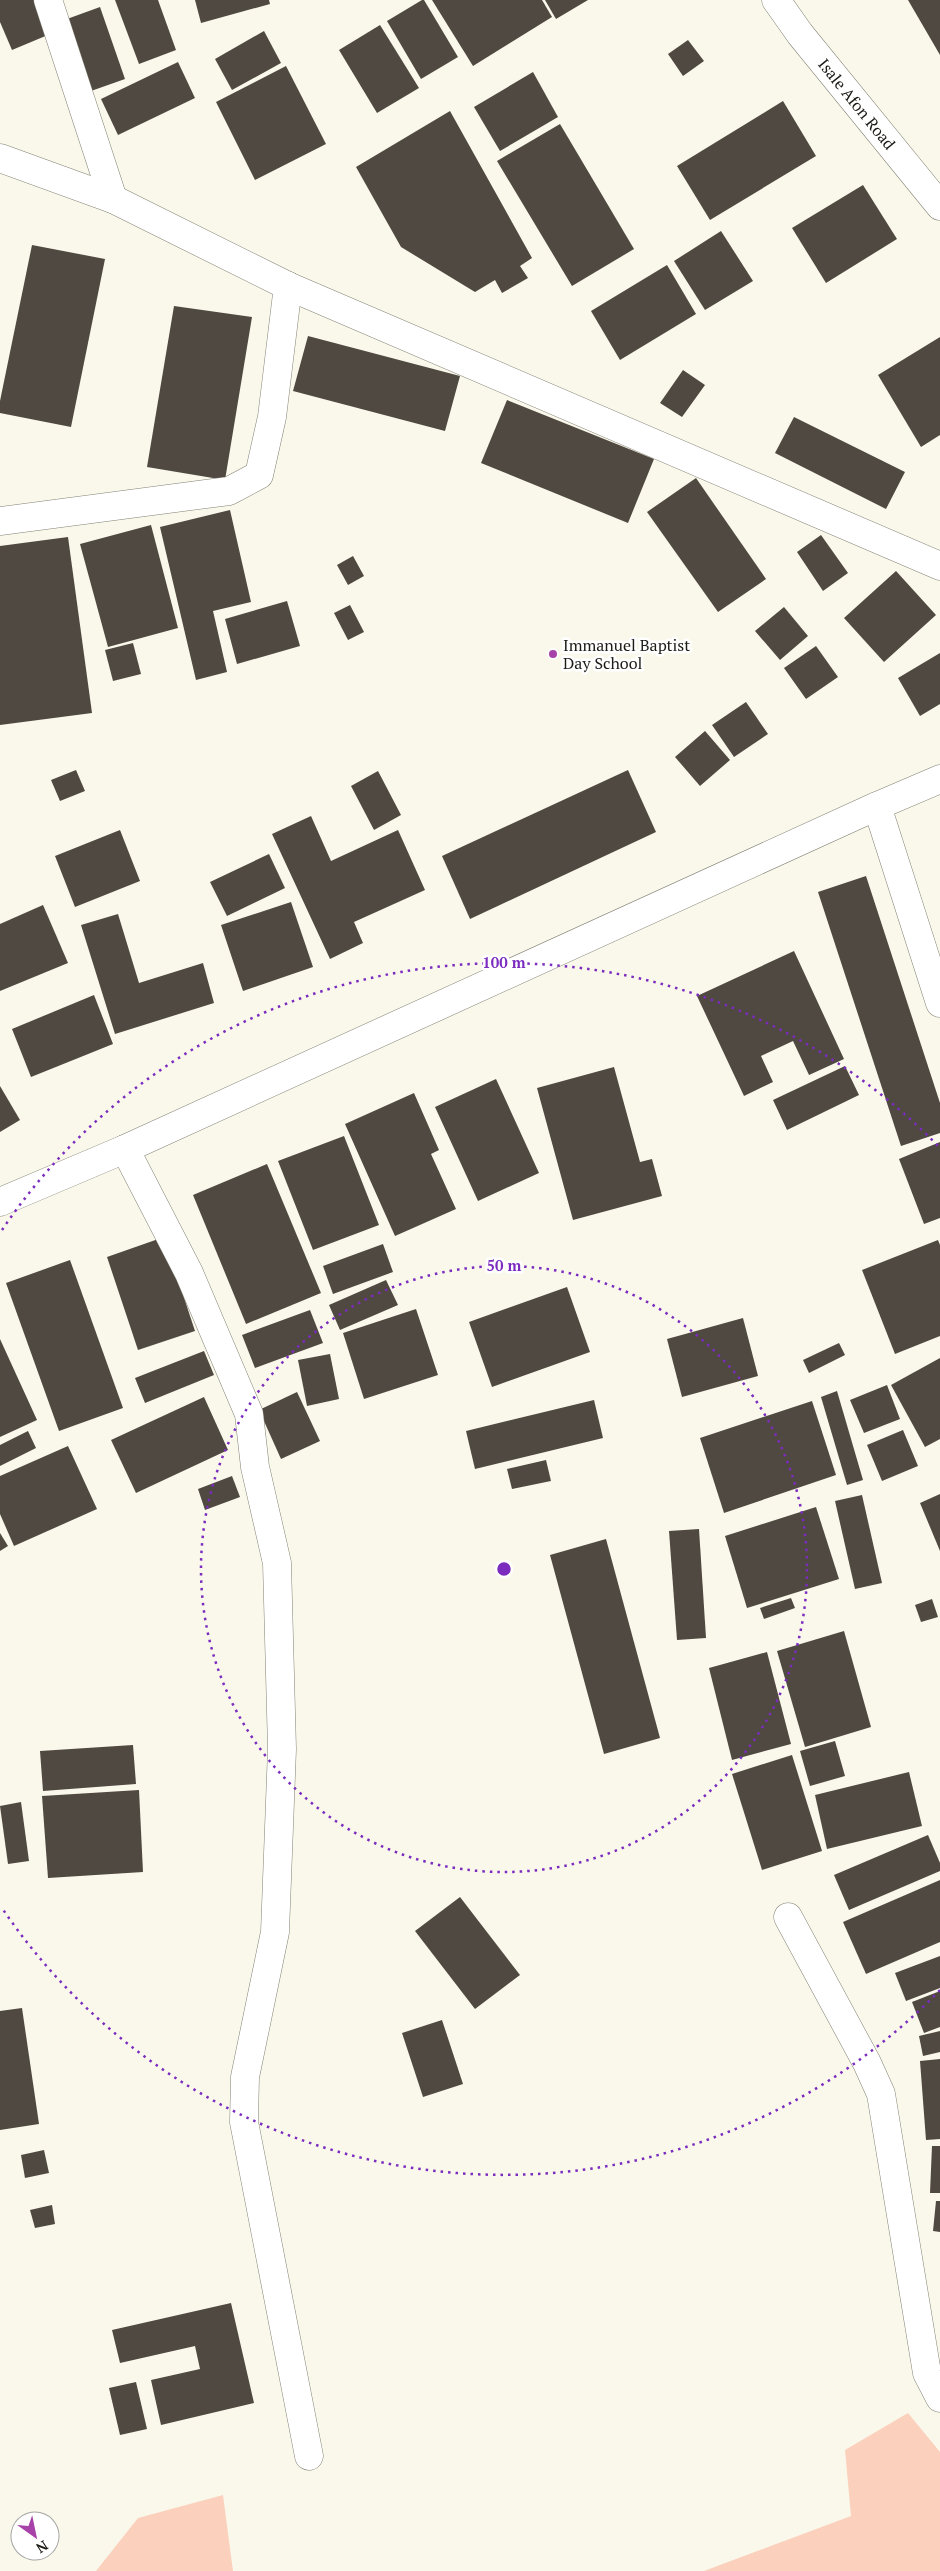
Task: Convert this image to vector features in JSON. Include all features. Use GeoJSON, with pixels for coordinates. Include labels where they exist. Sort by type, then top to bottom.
{"type":"FeatureCollection","features":[{"type":"Feature","properties":{"kind":"street"},"geometry":{"type":"LineString","coordinates":[[48,0],[113,199]]}},
{"type":"Feature","properties":{"kind":"street","name":"Isale Afon Road"},"geometry":{"type":"LineString","coordinates":[[776,0],[800,34],[940,206]]}},
{"type":"Feature","properties":{"kind":"street"},"geometry":{"type":"LineString","coordinates":[[0,158],[113,199],[288,286],[940,566]]}},
{"type":"Feature","properties":{"kind":"street"},"geometry":{"type":"LineString","coordinates":[[0,521],[229,491],[259,475],[272,416],[288,286]]}},
{"type":"Feature","properties":{"kind":"street"},"geometry":{"type":"LineString","coordinates":[[0,1202],[125,1149],[940,779]]}},
{"type":"Feature","properties":{"kind":"street"},"geometry":{"type":"LineString","coordinates":[[877,806],[940,1003]]}},
{"type":"Feature","properties":{"kind":"street"},"geometry":{"type":"LineString","coordinates":[[125,1149],[189,1273],[249,1414],[255,1467],[277,1563],[282,1749],[275,1932],[245,2077],[244,2122],[309,2456]]}},
{"type":"Feature","properties":{"kind":"street"},"geometry":{"type":"LineString","coordinates":[[788,1917],[867,2063],[881,2094],[927,2373],[940,2398]]}},
{"type":"Feature","properties":{"kind":"shaded area"},"geometry":{"type":"Polygon","coordinates":[[[908,2413],[940,2452],[940,2571],[704,2571],[851,2516],[845,2450],[908,2413]]]}},
{"type":"Feature","properties":{"kind":"shaded area"},"geometry":{"type":"Polygon","coordinates":[[[223,2495],[233,2571],[96,2571],[138,2518],[223,2495]]]}},
{"type":"Feature","properties":{"kind":"building"},"geometry":{"type":"Polygon","coordinates":[[[0,0],[41,0],[55,32],[12,50],[0,22],[0,0]]]}},
{"type":"Feature","properties":{"kind":"building"},"geometry":{"type":"Polygon","coordinates":[[[115,0],[158,0],[176,50],[139,64],[115,0]]]}},
{"type":"Feature","properties":{"kind":"building"},"geometry":{"type":"Polygon","coordinates":[[[195,0],[269,0],[270,4],[201,23],[195,0]]]}},
{"type":"Feature","properties":{"kind":"building"},"geometry":{"type":"Polygon","coordinates":[[[424,0],[458,57],[421,79],[387,21],[424,0]]]}},
{"type":"Feature","properties":{"kind":"building"},"geometry":{"type":"Polygon","coordinates":[[[432,0],[542,0],[552,17],[473,66],[432,0]]]}},
{"type":"Feature","properties":{"kind":"building"},"geometry":{"type":"Polygon","coordinates":[[[545,0],[588,0],[556,19],[545,0]]]}},
{"type":"Feature","properties":{"kind":"building"},"geometry":{"type":"Polygon","coordinates":[[[908,0],[940,0],[940,55],[908,0]]]}},
{"type":"Feature","properties":{"kind":"building"},"geometry":{"type":"Polygon","coordinates":[[[100,7],[125,79],[91,91],[67,19],[100,7]]]}},
{"type":"Feature","properties":{"kind":"building"},"geometry":{"type":"Polygon","coordinates":[[[380,25],[419,88],[377,113],[339,50],[380,25]]]}},
{"type":"Feature","properties":{"kind":"building"},"geometry":{"type":"Polygon","coordinates":[[[264,31],[281,63],[232,90],[215,59],[264,31]]]}},
{"type":"Feature","properties":{"kind":"building"},"geometry":{"type":"Polygon","coordinates":[[[688,40],[704,61],[683,76],[668,54],[688,40]]]}},
{"type":"Feature","properties":{"kind":"building"},"geometry":{"type":"Polygon","coordinates":[[[178,62],[195,98],[118,135],[101,99],[178,62]]]}},
{"type":"Feature","properties":{"kind":"building"},"geometry":{"type":"Polygon","coordinates":[[[286,66],[326,144],[255,180],[216,102],[286,66]]]}},
{"type":"Feature","properties":{"kind":"building"},"geometry":{"type":"Polygon","coordinates":[[[533,72],[558,117],[500,151],[474,107],[533,72]]]}},
{"type":"Feature","properties":{"kind":"building"},"geometry":{"type":"Polygon","coordinates":[[[783,101],[816,156],[710,220],[677,166],[783,101]]]}},
{"type":"Feature","properties":{"kind":"building"},"geometry":{"type":"Polygon","coordinates":[[[450,111],[532,258],[520,266],[528,278],[502,293],[495,280],[475,292],[401,247],[356,167],[450,111]]]}},
{"type":"Feature","properties":{"kind":"building"},"geometry":{"type":"Polygon","coordinates":[[[560,124],[634,249],[572,286],[497,161],[560,124]]]}},
{"type":"Feature","properties":{"kind":"building"},"geometry":{"type":"Polygon","coordinates":[[[863,185],[897,239],[826,283],[792,228],[863,185]]]}},
{"type":"Feature","properties":{"kind":"building"},"geometry":{"type":"Polygon","coordinates":[[[721,231],[753,281],[705,310],[674,261],[721,231]]]}},
{"type":"Feature","properties":{"kind":"building"},"geometry":{"type":"Polygon","coordinates":[[[32,245],[105,259],[71,427],[0,413],[0,401],[32,245]]]}},
{"type":"Feature","properties":{"kind":"building"},"geometry":{"type":"Polygon","coordinates":[[[667,265],[696,314],[620,360],[591,311],[667,265]]]}},
{"type":"Feature","properties":{"kind":"building"},"geometry":{"type":"Polygon","coordinates":[[[174,306],[252,317],[225,480],[147,467],[174,306]]]}},
{"type":"Feature","properties":{"kind":"building"},"geometry":{"type":"Polygon","coordinates":[[[308,336],[460,376],[445,431],[293,391],[308,336]]]}},
{"type":"Feature","properties":{"kind":"building"},"geometry":{"type":"Polygon","coordinates":[[[940,337],[940,435],[921,447],[878,375],[940,337]]]}},
{"type":"Feature","properties":{"kind":"building"},"geometry":{"type":"Polygon","coordinates":[[[683,370],[705,385],[682,417],[660,403],[683,370]]]}},
{"type":"Feature","properties":{"kind":"building"},"geometry":{"type":"Polygon","coordinates":[[[507,400],[654,459],[628,523],[481,463],[507,400]]]}},
{"type":"Feature","properties":{"kind":"building"},"geometry":{"type":"Polygon","coordinates":[[[794,417],[905,472],[886,509],[775,453],[794,417]]]}},
{"type":"Feature","properties":{"kind":"building"},"geometry":{"type":"Polygon","coordinates":[[[696,478],[766,579],[718,612],[647,512],[696,478]]]}},
{"type":"Feature","properties":{"kind":"building"},"geometry":{"type":"Polygon","coordinates":[[[230,510],[251,602],[213,611],[227,672],[196,680],[160,527],[230,510]]]}},
{"type":"Feature","properties":{"kind":"building"},"geometry":{"type":"Polygon","coordinates":[[[151,525],[178,628],[108,647],[80,544],[151,525]]]}},
{"type":"Feature","properties":{"kind":"building"},"geometry":{"type":"Polygon","coordinates":[[[821,535],[848,573],[823,591],[797,552],[821,535]]]}},
{"type":"Feature","properties":{"kind":"building"},"geometry":{"type":"Polygon","coordinates":[[[68,537],[92,713],[0,725],[0,546],[68,537]]]}},
{"type":"Feature","properties":{"kind":"building"},"geometry":{"type":"Polygon","coordinates":[[[353,556],[364,576],[348,585],[337,565],[353,556]]]}},
{"type":"Feature","properties":{"kind":"building"},"geometry":{"type":"Polygon","coordinates":[[[896,571],[936,615],[884,662],[844,618],[896,571]]]}},
{"type":"Feature","properties":{"kind":"building"},"geometry":{"type":"Polygon","coordinates":[[[287,601],[300,646],[237,664],[225,619],[287,601]]]}},
{"type":"Feature","properties":{"kind":"building"},"geometry":{"type":"Polygon","coordinates":[[[350,605],[364,632],[348,640],[334,613],[350,605]]]}},
{"type":"Feature","properties":{"kind":"building"},"geometry":{"type":"Polygon","coordinates":[[[784,607],[808,636],[780,660],[755,631],[784,607]]]}},
{"type":"Feature","properties":{"kind":"building"},"geometry":{"type":"Polygon","coordinates":[[[133,643],[141,674],[113,681],[105,650],[133,643]]]}},
{"type":"Feature","properties":{"kind":"building"},"geometry":{"type":"Polygon","coordinates":[[[816,646],[838,677],[806,699],[784,668],[816,646]]]}},
{"type":"Feature","properties":{"kind":"building"},"geometry":{"type":"Polygon","coordinates":[[[940,653],[940,704],[920,716],[898,678],[940,653]]]}},
{"type":"Feature","properties":{"kind":"building"},"geometry":{"type":"Polygon","coordinates":[[[746,702],[768,734],[734,757],[712,725],[746,702]]]}},
{"type":"Feature","properties":{"kind":"building"},"geometry":{"type":"Polygon","coordinates":[[[705,731],[730,760],[700,786],[675,757],[705,731]]]}},
{"type":"Feature","properties":{"kind":"building"},"geometry":{"type":"Polygon","coordinates":[[[76,770],[85,791],[60,801],[51,780],[76,770]]]}},
{"type":"Feature","properties":{"kind":"building"},"geometry":{"type":"Polygon","coordinates":[[[628,770],[656,832],[470,919],[442,856],[628,770]]]}},
{"type":"Feature","properties":{"kind":"building"},"geometry":{"type":"Polygon","coordinates":[[[378,771],[401,815],[374,830],[351,786],[378,771]]]}},
{"type":"Feature","properties":{"kind":"building"},"geometry":{"type":"Polygon","coordinates":[[[311,816],[331,861],[398,830],[425,890],[354,922],[363,943],[330,959],[272,834],[311,816]]]}},
{"type":"Feature","properties":{"kind":"building"},"geometry":{"type":"Polygon","coordinates":[[[120,830],[140,881],[75,907],[55,856],[120,830]]]}},
{"type":"Feature","properties":{"kind":"building"},"geometry":{"type":"Polygon","coordinates":[[[269,854],[285,888],[227,916],[210,882],[269,854]]]}},
{"type":"Feature","properties":{"kind":"building"},"geometry":{"type":"Polygon","coordinates":[[[866,876],[940,1103],[940,1133],[901,1146],[818,892],[866,876]]]}},
{"type":"Feature","properties":{"kind":"building"},"geometry":{"type":"Polygon","coordinates":[[[291,902],[313,967],[243,991],[221,925],[291,902]]]}},
{"type":"Feature","properties":{"kind":"building"},"geometry":{"type":"Polygon","coordinates":[[[43,905],[68,963],[0,991],[0,924],[43,905]]]}},
{"type":"Feature","properties":{"kind":"building"},"geometry":{"type":"Polygon","coordinates":[[[118,914],[139,983],[203,963],[214,1003],[115,1034],[81,925],[118,914]]]}},
{"type":"Feature","properties":{"kind":"building"},"geometry":{"type":"Polygon","coordinates":[[[794,951],[844,1059],[809,1075],[793,1041],[761,1056],[773,1082],[744,1096],[697,996],[794,951]]]}},
{"type":"Feature","properties":{"kind":"building"},"geometry":{"type":"Polygon","coordinates":[[[94,995],[113,1044],[31,1077],[12,1029],[94,995]]]}},
{"type":"Feature","properties":{"kind":"building"},"geometry":{"type":"Polygon","coordinates":[[[845,1066],[859,1095],[787,1130],[773,1100],[845,1066]]]}},
{"type":"Feature","properties":{"kind":"building"},"geometry":{"type":"Polygon","coordinates":[[[614,1067],[640,1162],[652,1159],[662,1196],[573,1220],[537,1088],[614,1067]]]}},
{"type":"Feature","properties":{"kind":"building"},"geometry":{"type":"Polygon","coordinates":[[[496,1079],[539,1173],[478,1201],[435,1107],[496,1079]]]}},
{"type":"Feature","properties":{"kind":"building"},"geometry":{"type":"Polygon","coordinates":[[[0,1086],[20,1120],[0,1132],[0,1086]]]}},
{"type":"Feature","properties":{"kind":"building"},"geometry":{"type":"Polygon","coordinates":[[[414,1093],[439,1150],[431,1154],[456,1209],[395,1236],[345,1124],[414,1093]]]}},
{"type":"Feature","properties":{"kind":"building"},"geometry":{"type":"Polygon","coordinates":[[[344,1136],[379,1225],[313,1250],[278,1161],[344,1136]]]}},
{"type":"Feature","properties":{"kind":"building"},"geometry":{"type":"Polygon","coordinates":[[[940,1142],[940,1218],[924,1224],[899,1159],[940,1142]]]}},
{"type":"Feature","properties":{"kind":"building"},"geometry":{"type":"Polygon","coordinates":[[[267,1164],[321,1293],[246,1324],[193,1195],[267,1164]]]}},
{"type":"Feature","properties":{"kind":"building"},"geometry":{"type":"Polygon","coordinates":[[[164,1237],[195,1331],[138,1350],[107,1257],[164,1237]]]}},
{"type":"Feature","properties":{"kind":"building"},"geometry":{"type":"Polygon","coordinates":[[[938,1240],[940,1245],[940,1336],[895,1354],[862,1270],[938,1240]]]}},
{"type":"Feature","properties":{"kind":"building"},"geometry":{"type":"Polygon","coordinates":[[[383,1244],[393,1272],[333,1294],[323,1266],[383,1244]]]}},
{"type":"Feature","properties":{"kind":"building"},"geometry":{"type":"Polygon","coordinates":[[[70,1260],[123,1408],[59,1431],[6,1283],[70,1260]]]}},
{"type":"Feature","properties":{"kind":"building"},"geometry":{"type":"Polygon","coordinates":[[[386,1280],[398,1305],[340,1330],[329,1305],[386,1280]]]}},
{"type":"Feature","properties":{"kind":"building"},"geometry":{"type":"Polygon","coordinates":[[[567,1287],[590,1352],[492,1387],[469,1322],[567,1287]]]}},
{"type":"Feature","properties":{"kind":"building"},"geometry":{"type":"Polygon","coordinates":[[[416,1309],[438,1375],[364,1399],[343,1333],[416,1309]]]}},
{"type":"Feature","properties":{"kind":"building"},"geometry":{"type":"Polygon","coordinates":[[[310,1310],[323,1343],[255,1368],[242,1335],[310,1310]]]}},
{"type":"Feature","properties":{"kind":"building"},"geometry":{"type":"Polygon","coordinates":[[[743,1318],[758,1376],[682,1397],[667,1339],[743,1318]]]}},
{"type":"Feature","properties":{"kind":"building"},"geometry":{"type":"Polygon","coordinates":[[[0,1339],[37,1420],[0,1437],[0,1339]]]}},
{"type":"Feature","properties":{"kind":"building"},"geometry":{"type":"Polygon","coordinates":[[[839,1343],[845,1355],[809,1373],[803,1360],[839,1343]]]}},
{"type":"Feature","properties":{"kind":"building"},"geometry":{"type":"Polygon","coordinates":[[[204,1351],[214,1375],[145,1403],[135,1378],[204,1351]]]}},
{"type":"Feature","properties":{"kind":"building"},"geometry":{"type":"Polygon","coordinates":[[[330,1354],[339,1399],[307,1406],[298,1360],[330,1354]]]}},
{"type":"Feature","properties":{"kind":"building"},"geometry":{"type":"Polygon","coordinates":[[[940,1358],[940,1439],[925,1447],[891,1385],[940,1358]]]}},
{"type":"Feature","properties":{"kind":"building"},"geometry":{"type":"Polygon","coordinates":[[[887,1385],[900,1419],[864,1433],[850,1400],[887,1385]]]}},
{"type":"Feature","properties":{"kind":"building"},"geometry":{"type":"Polygon","coordinates":[[[837,1391],[863,1480],[847,1485],[821,1397],[837,1391]]]}},
{"type":"Feature","properties":{"kind":"building"},"geometry":{"type":"Polygon","coordinates":[[[297,1392],[320,1441],[281,1459],[259,1410],[297,1392]]]}},
{"type":"Feature","properties":{"kind":"building"},"geometry":{"type":"Polygon","coordinates":[[[204,1397],[228,1450],[136,1493],[111,1440],[204,1397]]]}},
{"type":"Feature","properties":{"kind":"building"},"geometry":{"type":"Polygon","coordinates":[[[594,1400],[603,1438],[475,1469],[466,1431],[594,1400]]]}},
{"type":"Feature","properties":{"kind":"building"},"geometry":{"type":"Polygon","coordinates":[[[812,1401],[836,1475],[724,1513],[700,1438],[812,1401]]]}},
{"type":"Feature","properties":{"kind":"building"},"geometry":{"type":"Polygon","coordinates":[[[903,1430],[918,1466],[882,1481],[867,1445],[903,1430]]]}},
{"type":"Feature","properties":{"kind":"building"},"geometry":{"type":"Polygon","coordinates":[[[28,1431],[36,1448],[0,1466],[0,1445],[28,1431]]]}},
{"type":"Feature","properties":{"kind":"building"},"geometry":{"type":"Polygon","coordinates":[[[68,1446],[97,1509],[14,1546],[0,1514],[0,1476],[68,1446]]]}},
{"type":"Feature","properties":{"kind":"building"},"geometry":{"type":"Polygon","coordinates":[[[546,1460],[551,1481],[512,1489],[507,1469],[546,1460]]]}},
{"type":"Feature","properties":{"kind":"building"},"geometry":{"type":"Polygon","coordinates":[[[232,1476],[240,1497],[205,1510],[198,1489],[232,1476]]]}},
{"type":"Feature","properties":{"kind":"building"},"geometry":{"type":"Polygon","coordinates":[[[940,1494],[940,1551],[920,1503],[940,1494]]]}},
{"type":"Feature","properties":{"kind":"building"},"geometry":{"type":"Polygon","coordinates":[[[862,1495],[882,1583],[855,1589],[835,1501],[862,1495]]]}},
{"type":"Feature","properties":{"kind":"building"},"geometry":{"type":"Polygon","coordinates":[[[816,1507],[839,1579],[747,1608],[725,1536],[816,1507]]]}},
{"type":"Feature","properties":{"kind":"building"},"geometry":{"type":"Polygon","coordinates":[[[699,1529],[706,1638],[677,1640],[669,1531],[699,1529]]]}},
{"type":"Feature","properties":{"kind":"building"},"geometry":{"type":"Polygon","coordinates":[[[0,1533],[8,1546],[0,1551],[0,1533]]]}},
{"type":"Feature","properties":{"kind":"building"},"geometry":{"type":"Polygon","coordinates":[[[606,1539],[660,1738],[604,1754],[550,1555],[606,1539]]]}},
{"type":"Feature","properties":{"kind":"building"},"geometry":{"type":"Polygon","coordinates":[[[791,1598],[795,1608],[764,1619],[760,1608],[791,1598]]]}},
{"type":"Feature","properties":{"kind":"building"},"geometry":{"type":"Polygon","coordinates":[[[932,1599],[938,1617],[921,1622],[915,1605],[932,1599]]]}},
{"type":"Feature","properties":{"kind":"building"},"geometry":{"type":"Polygon","coordinates":[[[844,1631],[871,1727],[805,1747],[777,1651],[844,1631]]]}},
{"type":"Feature","properties":{"kind":"building"},"geometry":{"type":"Polygon","coordinates":[[[767,1652],[791,1744],[732,1760],[709,1668],[767,1652]]]}},
{"type":"Feature","properties":{"kind":"building"},"geometry":{"type":"Polygon","coordinates":[[[835,1741],[845,1776],[810,1786],[800,1751],[835,1741]]]}},
{"type":"Feature","properties":{"kind":"building"},"geometry":{"type":"Polygon","coordinates":[[[133,1745],[136,1784],[43,1791],[40,1751],[133,1745]]]}},
{"type":"Feature","properties":{"kind":"building"},"geometry":{"type":"Polygon","coordinates":[[[792,1755],[822,1851],[762,1870],[732,1774],[792,1755]]]}},
{"type":"Feature","properties":{"kind":"building"},"geometry":{"type":"Polygon","coordinates":[[[909,1772],[922,1826],[827,1849],[815,1795],[909,1772]]]}},
{"type":"Feature","properties":{"kind":"building"},"geometry":{"type":"Polygon","coordinates":[[[139,1790],[143,1872],[48,1878],[42,1796],[139,1790]]]}},
{"type":"Feature","properties":{"kind":"building"},"geometry":{"type":"Polygon","coordinates":[[[21,1802],[29,1861],[8,1864],[0,1806],[21,1802]]]}},
{"type":"Feature","properties":{"kind":"building"},"geometry":{"type":"Polygon","coordinates":[[[928,1835],[940,1863],[940,1871],[849,1910],[834,1875],[928,1835]]]}},
{"type":"Feature","properties":{"kind":"building"},"geometry":{"type":"Polygon","coordinates":[[[940,1880],[940,1942],[866,1974],[843,1922],[940,1880]]]}},
{"type":"Feature","properties":{"kind":"building"},"geometry":{"type":"Polygon","coordinates":[[[460,1897],[520,1975],[475,2009],[415,1931],[460,1897]]]}},
{"type":"Feature","properties":{"kind":"building"},"geometry":{"type":"Polygon","coordinates":[[[940,1956],[940,1988],[906,2001],[895,1973],[940,1956]]]}},
{"type":"Feature","properties":{"kind":"building"},"geometry":{"type":"Polygon","coordinates":[[[940,1991],[940,2027],[924,2033],[912,2002],[940,1991]]]}},
{"type":"Feature","properties":{"kind":"building"},"geometry":{"type":"Polygon","coordinates":[[[22,2008],[39,2124],[0,2130],[0,2011],[22,2008]]]}},
{"type":"Feature","properties":{"kind":"building"},"geometry":{"type":"Polygon","coordinates":[[[442,2020],[463,2084],[423,2097],[402,2033],[442,2020]]]}},
{"type":"Feature","properties":{"kind":"building"},"geometry":{"type":"Polygon","coordinates":[[[940,2031],[940,2052],[923,2056],[919,2036],[940,2031]]]}},
{"type":"Feature","properties":{"kind":"building"},"geometry":{"type":"Polygon","coordinates":[[[940,2059],[940,2139],[926,2140],[920,2061],[940,2059]]]}},
{"type":"Feature","properties":{"kind":"building"},"geometry":{"type":"Polygon","coordinates":[[[932,2146],[940,2146],[940,2193],[930,2193],[932,2146]]]}},
{"type":"Feature","properties":{"kind":"building"},"geometry":{"type":"Polygon","coordinates":[[[44,2150],[49,2173],[25,2178],[21,2155],[44,2150]]]}},
{"type":"Feature","properties":{"kind":"building"},"geometry":{"type":"Polygon","coordinates":[[[936,2201],[940,2201],[940,2232],[933,2231],[936,2201]]]}},
{"type":"Feature","properties":{"kind":"building"},"geometry":{"type":"Polygon","coordinates":[[[52,2205],[55,2224],[35,2228],[30,2210],[52,2205]]]}},
{"type":"Feature","properties":{"kind":"building"},"geometry":{"type":"Polygon","coordinates":[[[231,2303],[254,2403],[161,2425],[151,2380],[200,2369],[195,2346],[120,2363],[112,2330],[231,2303]]]}},
{"type":"Feature","properties":{"kind":"building"},"geometry":{"type":"Polygon","coordinates":[[[136,2382],[147,2429],[120,2435],[109,2388],[136,2382]]]}},
{"type":"Feature","properties":{"kind":"place","name":"Immanuel Baptist Day School"},"geometry":{"type":"Point","coordinates":[553,654]}}]}
